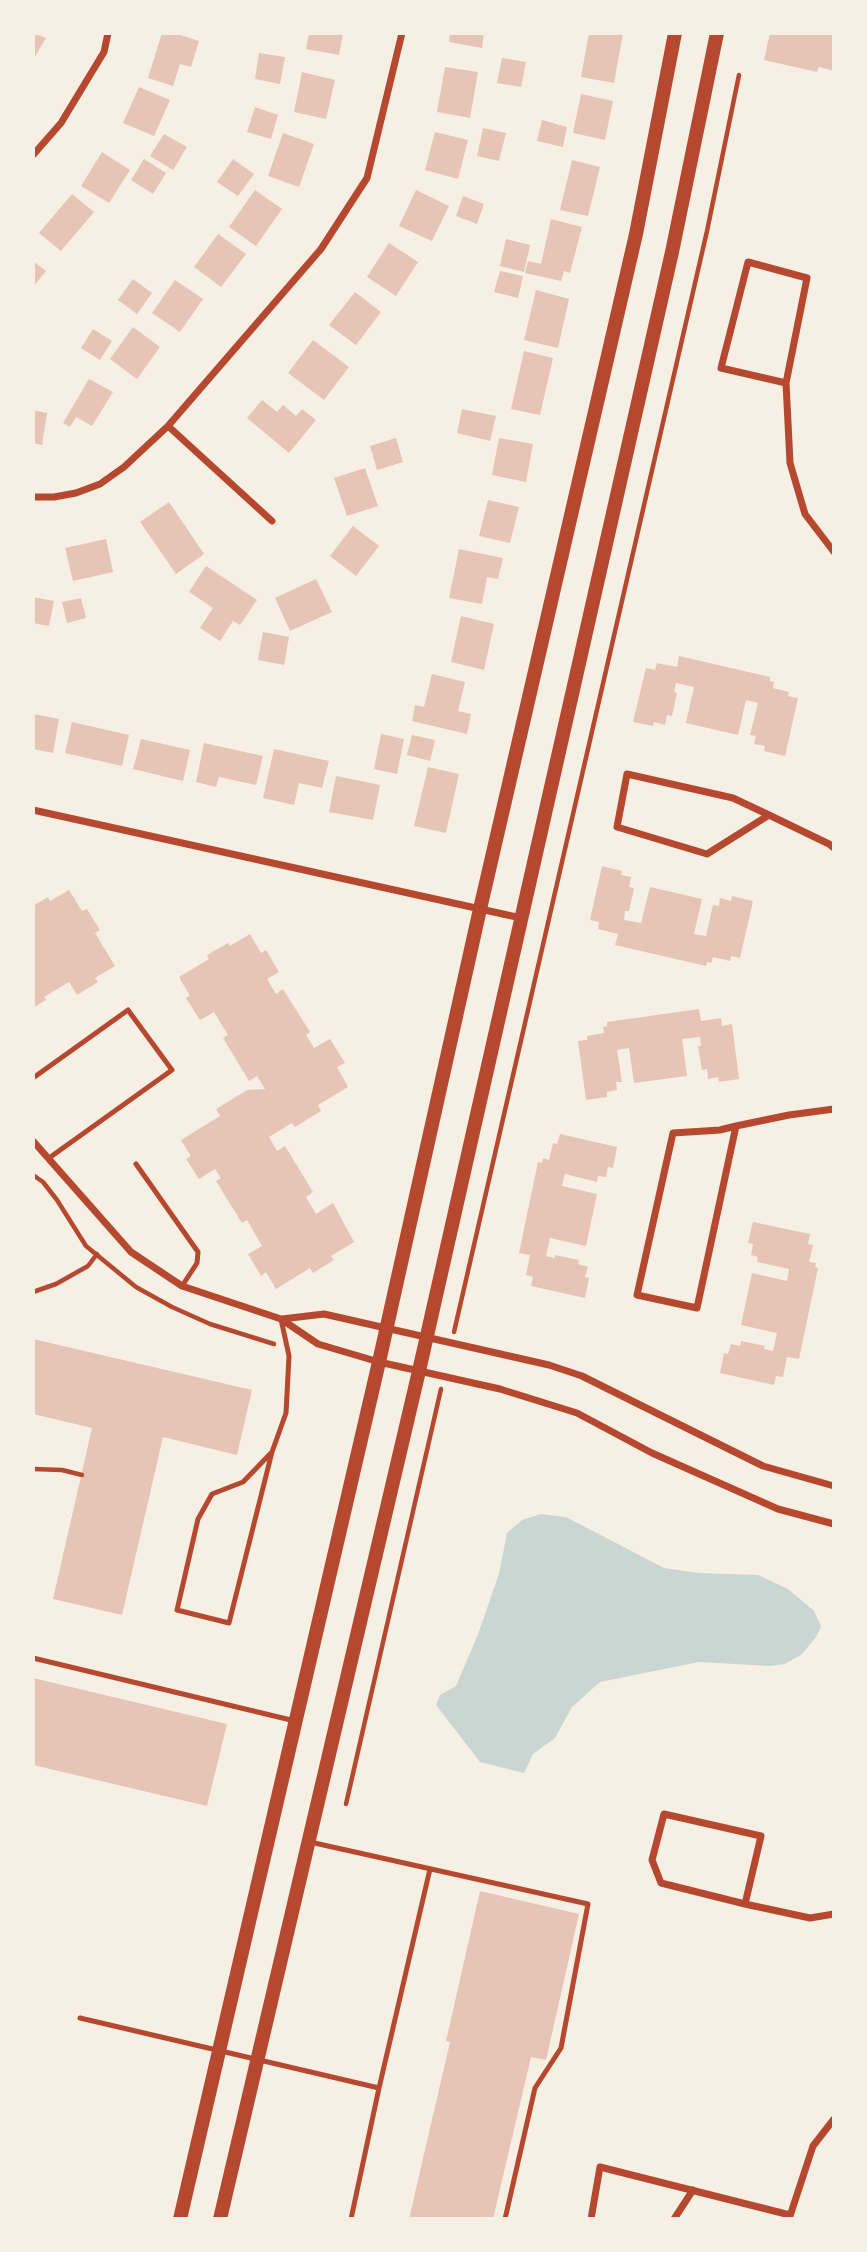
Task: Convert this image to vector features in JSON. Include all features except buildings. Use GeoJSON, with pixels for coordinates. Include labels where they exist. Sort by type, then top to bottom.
{"type":"FeatureCollection","features":[{"type":"Feature","properties":{"kind":"main road"},"geometry":{"type":"LineString","coordinates":[[180,2219],[636,234],[675,33]]}},
{"type":"Feature","properties":{"kind":"main road"},"geometry":{"type":"LineString","coordinates":[[220,2219],[427,1336],[672,252],[717,33]]}},
{"type":"Feature","properties":{"kind":"street"},"geometry":{"type":"LineString","coordinates":[[33,155],[61,122],[104,52],[108,33]]}},
{"type":"Feature","properties":{"kind":"street"},"geometry":{"type":"LineString","coordinates":[[33,497],[76,493],[100,484],[124,467],[167,426],[321,249],[368,178],[402,33]]}},
{"type":"Feature","properties":{"kind":"street"},"geometry":{"type":"LineString","coordinates":[[786,383],[720,368],[748,262],[807,278],[786,383],[790,463],[805,514],[834,552]]}},
{"type":"Feature","properties":{"kind":"street"},"geometry":{"type":"LineString","coordinates":[[167,426],[272,521]]}},
{"type":"Feature","properties":{"kind":"street"},"geometry":{"type":"LineString","coordinates":[[769,815],[708,854],[617,827],[627,774],[733,798],[769,815],[834,848]]}},
{"type":"Feature","properties":{"kind":"street"},"geometry":{"type":"LineString","coordinates":[[33,810],[521,918]]}},
{"type":"Feature","properties":{"kind":"street"},"geometry":{"type":"LineString","coordinates":[[736,1126],[697,1308],[637,1295],[673,1133],[720,1130],[736,1126],[789,1115],[834,1109]]}},
{"type":"Feature","properties":{"kind":"street"},"geometry":{"type":"LineString","coordinates":[[33,1142],[131,1252],[182,1286],[281,1319],[318,1344],[379,1362],[500,1390],[577,1413],[652,1453],[778,1509],[834,1524]]}},
{"type":"Feature","properties":{"kind":"street"},"geometry":{"type":"LineString","coordinates":[[281,1319],[324,1314],[549,1365],[582,1376],[763,1466],[834,1486]]}},
{"type":"Feature","properties":{"kind":"street"},"geometry":{"type":"LineString","coordinates":[[745,1904],[761,1836],[664,1814],[652,1860],[661,1883],[745,1904],[810,1918],[834,1914]]}},
{"type":"Feature","properties":{"kind":"street"},"geometry":{"type":"LineString","coordinates":[[591,2219],[600,2167],[790,2217],[813,2146],[834,2119]]}},
{"type":"Feature","properties":{"kind":"street"},"geometry":{"type":"LineString","coordinates":[[674,2219],[693,2190]]}},
{"type":"Feature","properties":{"kind":"lane"},"geometry":{"type":"LineString","coordinates":[[33,1078],[128,1010],[172,1070],[49,1158]]}},
{"type":"Feature","properties":{"kind":"lane"},"geometry":{"type":"LineString","coordinates":[[136,1164],[198,1252],[197,1263],[182,1286]]}},
{"type":"Feature","properties":{"kind":"lane"},"geometry":{"type":"LineString","coordinates":[[272,1452],[243,1482],[212,1493],[198,1520],[177,1610],[229,1623],[272,1452],[286,1413],[289,1356],[281,1319]]}},
{"type":"Feature","properties":{"kind":"lane"},"geometry":{"type":"LineString","coordinates":[[33,1658],[295,1721]]}},
{"type":"Feature","properties":{"kind":"lane"},"geometry":{"type":"LineString","coordinates":[[309,1842],[588,1904],[561,2048],[536,2088],[505,2219]]}},
{"type":"Feature","properties":{"kind":"lane"},"geometry":{"type":"LineString","coordinates":[[351,2219],[430,1869]]}},
{"type":"Feature","properties":{"kind":"lane"},"geometry":{"type":"LineString","coordinates":[[80,2018],[379,2088]]}},
{"type":"Feature","properties":{"kind":"path"},"geometry":{"type":"LineString","coordinates":[[452,1342],[707,231],[739,75]]}},
{"type":"Feature","properties":{"kind":"path"},"geometry":{"type":"LineString","coordinates":[[33,1292],[56,1284],[88,1266],[97,1254]]}},
{"type":"Feature","properties":{"kind":"path"},"geometry":{"type":"LineString","coordinates":[[431,1317],[456,1323]]}},
{"type":"Feature","properties":{"kind":"path"},"geometry":{"type":"LineString","coordinates":[[346,1804],[444,1376]]}},
{"type":"Feature","properties":{"kind":"path"},"geometry":{"type":"LineString","coordinates":[[33,1469],[62,1470],[82,1475]]}},
{"type":"Feature","properties":{"kind":"shaded area"},"geometry":{"type":"Polygon","coordinates":[[[541,1514],[566,1517],[664,1568],[699,1573],[758,1575],[788,1589],[814,1611],[821,1626],[802,1654],[785,1664],[770,1666],[699,1662],[600,1682],[572,1707],[555,1738],[533,1754],[524,1773],[480,1762],[436,1705],[440,1695],[456,1686],[477,1637],[499,1574],[507,1533],[522,1520],[541,1514]]]}}]}
